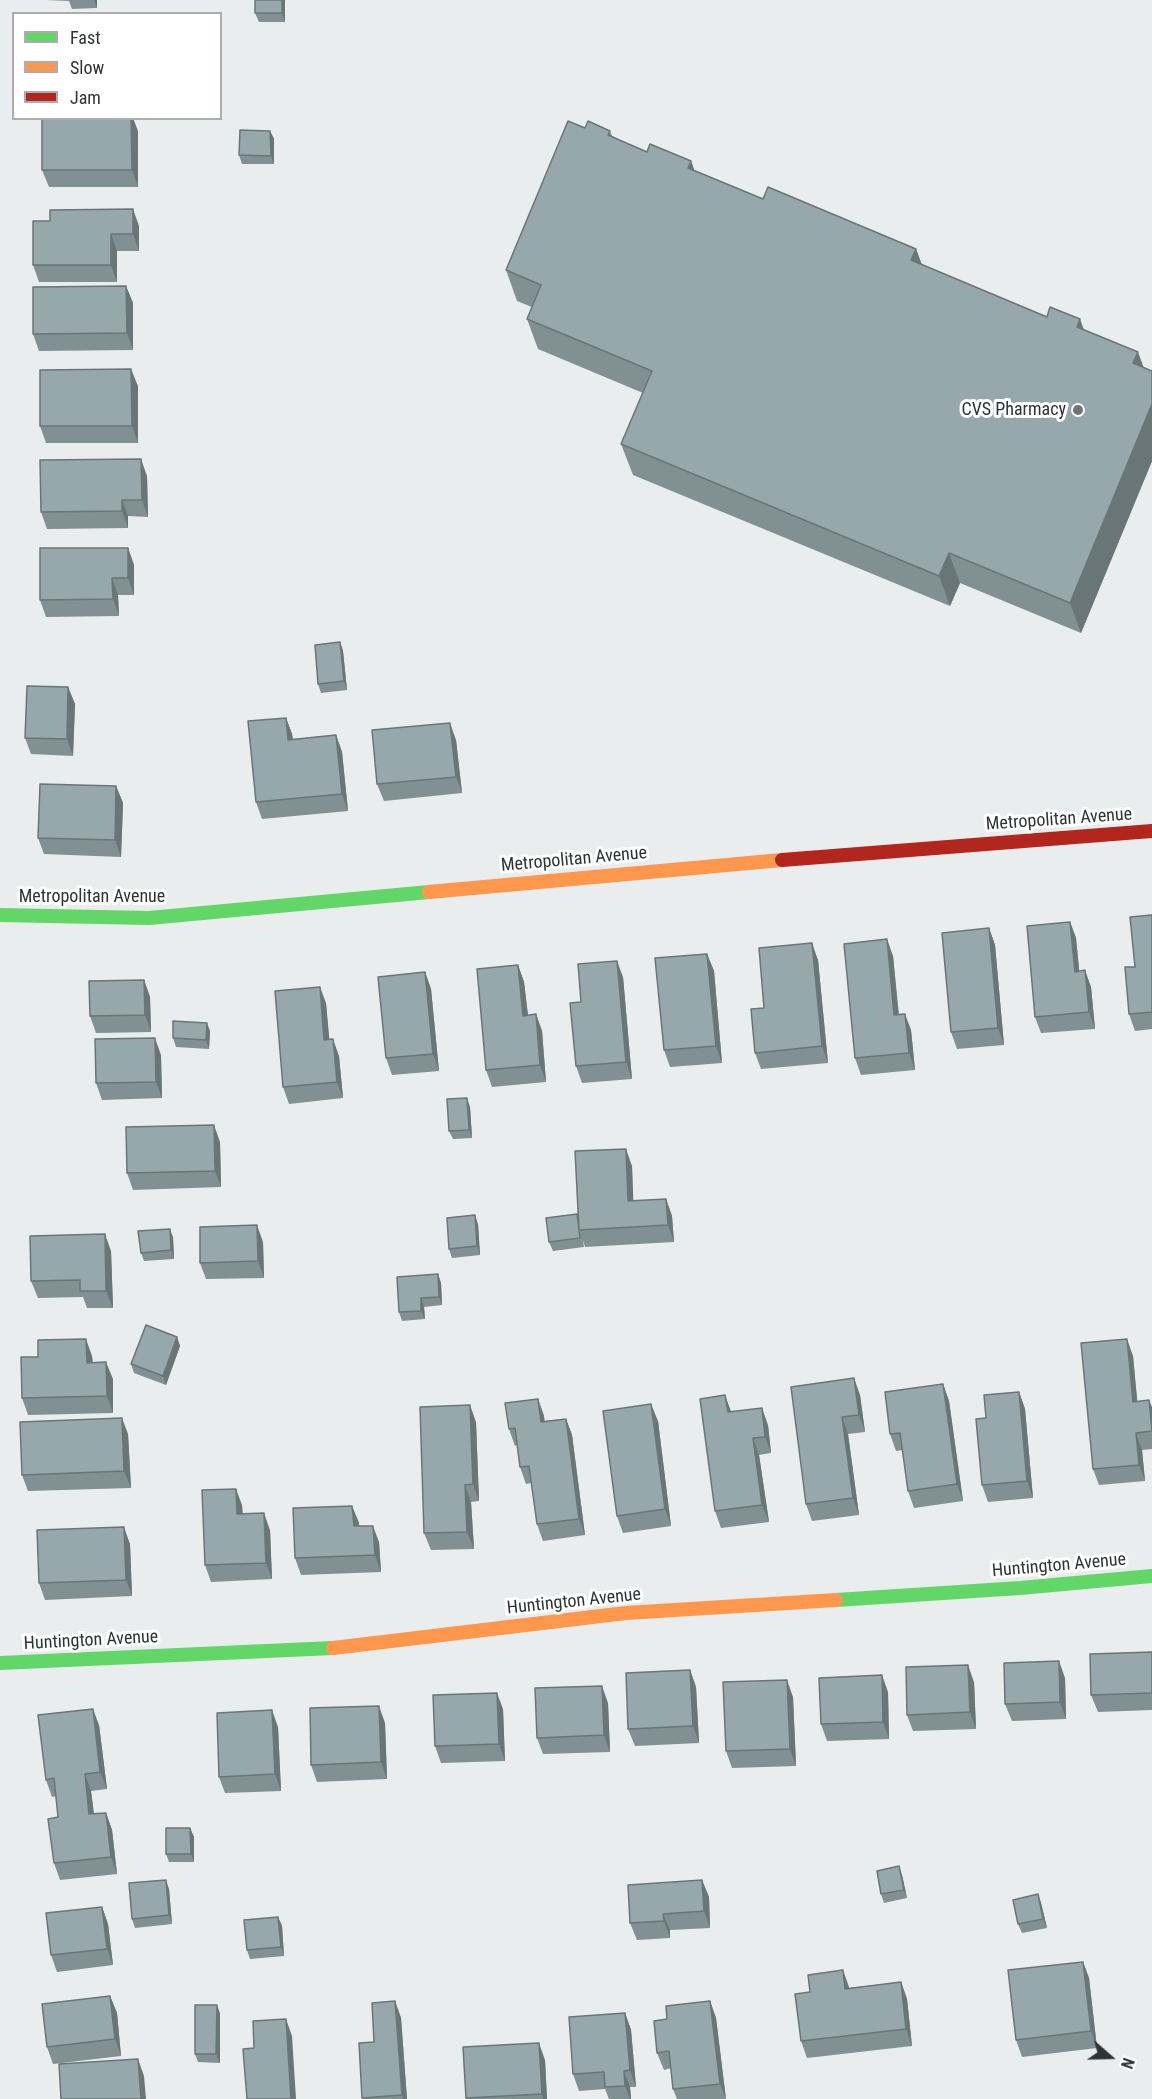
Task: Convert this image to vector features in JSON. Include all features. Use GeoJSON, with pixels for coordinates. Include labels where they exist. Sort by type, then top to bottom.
{"type":"FeatureCollection","features":[{"type":"Feature","properties":{"kind":"street","name":"Metropolitan Avenue"},"geometry":{"type":"LineString","coordinates":[[0,915],[149,918],[741,863],[1152,831]]}},
{"type":"Feature","properties":{"kind":"street","name":"Huntington Avenue"},"geometry":{"type":"LineString","coordinates":[[0,1663],[354,1647],[626,1613],[1020,1588],[1152,1576]]}},
{"type":"Feature","properties":{"kind":"building"},"geometry":{"type":"Polygon","coordinates":[[[255,0],[282,0],[282,13],[255,13],[255,0]]]}},
{"type":"Feature","properties":{"kind":"building"},"geometry":{"type":"Polygon","coordinates":[[[42,120],[131,120],[132,170],[42,170],[42,120]]]}},
{"type":"Feature","properties":{"kind":"building"},"geometry":{"type":"Polygon","coordinates":[[[568,121],[585,128],[588,121],[610,131],[608,135],[647,152],[650,144],[691,161],[688,168],[763,199],[768,187],[916,249],[911,260],[1047,317],[1050,307],[1080,319],[1077,327],[1138,352],[1133,363],[1152,371],[1152,404],[1070,603],[949,553],[939,576],[621,444],[652,371],[527,319],[541,285],[506,270],[568,121]]]}},
{"type":"Feature","properties":{"kind":"building"},"geometry":{"type":"Polygon","coordinates":[[[240,130],[270,131],[271,156],[239,155],[240,130]]]}},
{"type":"Feature","properties":{"kind":"building"},"geometry":{"type":"Polygon","coordinates":[[[133,209],[133,234],[111,234],[111,265],[33,265],[33,221],[50,221],[50,210],[133,209]]]}},
{"type":"Feature","properties":{"kind":"building"},"geometry":{"type":"Polygon","coordinates":[[[126,286],[127,333],[33,334],[33,287],[126,286]]]}},
{"type":"Feature","properties":{"kind":"building"},"geometry":{"type":"Polygon","coordinates":[[[131,369],[132,426],[40,426],[40,370],[131,369]]]}},
{"type":"Feature","properties":{"kind":"building"},"geometry":{"type":"Polygon","coordinates":[[[141,459],[142,500],[122,500],[122,511],[41,512],[40,460],[141,459]]]}},
{"type":"Feature","properties":{"kind":"building"},"geometry":{"type":"Polygon","coordinates":[[[40,548],[128,548],[128,578],[112,578],[113,599],[40,600],[40,548]]]}},
{"type":"Feature","properties":{"kind":"building"},"geometry":{"type":"Polygon","coordinates":[[[340,642],[344,681],[318,684],[315,645],[340,642]]]}},
{"type":"Feature","properties":{"kind":"building"},"geometry":{"type":"Polygon","coordinates":[[[27,686],[68,687],[67,739],[25,738],[27,686]]]}},
{"type":"Feature","properties":{"kind":"building"},"geometry":{"type":"Polygon","coordinates":[[[286,718],[288,740],[336,735],[342,794],[256,802],[248,721],[286,718]]]}},
{"type":"Feature","properties":{"kind":"building"},"geometry":{"type":"Polygon","coordinates":[[[450,723],[456,777],[377,784],[372,730],[450,723]]]}},
{"type":"Feature","properties":{"kind":"building"},"geometry":{"type":"Polygon","coordinates":[[[40,784],[116,786],[115,840],[38,838],[40,784]]]}},
{"type":"Feature","properties":{"kind":"building"},"geometry":{"type":"Polygon","coordinates":[[[1152,915],[1152,1012],[1129,1014],[1125,967],[1135,967],[1130,917],[1152,915]]]}},
{"type":"Feature","properties":{"kind":"building"},"geometry":{"type":"Polygon","coordinates":[[[1070,922],[1075,972],[1085,970],[1089,1012],[1035,1017],[1027,926],[1070,922]]]}},
{"type":"Feature","properties":{"kind":"building"},"geometry":{"type":"Polygon","coordinates":[[[989,928],[998,1028],[951,1032],[942,933],[989,928]]]}},
{"type":"Feature","properties":{"kind":"building"},"geometry":{"type":"Polygon","coordinates":[[[887,939],[894,1015],[905,1014],[909,1053],[855,1058],[844,944],[887,939]]]}},
{"type":"Feature","properties":{"kind":"building"},"geometry":{"type":"Polygon","coordinates":[[[812,943],[822,1046],[755,1053],[751,1009],[764,1008],[759,948],[812,943]]]}},
{"type":"Feature","properties":{"kind":"building"},"geometry":{"type":"Polygon","coordinates":[[[707,954],[716,1046],[664,1050],[655,958],[707,954]]]}},
{"type":"Feature","properties":{"kind":"building"},"geometry":{"type":"Polygon","coordinates":[[[617,961],[626,1062],[576,1066],[570,1003],[581,1002],[578,964],[617,961]]]}},
{"type":"Feature","properties":{"kind":"building"},"geometry":{"type":"Polygon","coordinates":[[[518,965],[523,1016],[536,1014],[540,1065],[486,1070],[477,969],[518,965]]]}},
{"type":"Feature","properties":{"kind":"building"},"geometry":{"type":"Polygon","coordinates":[[[425,972],[433,1054],[386,1058],[378,977],[425,972]]]}},
{"type":"Feature","properties":{"kind":"building"},"geometry":{"type":"Polygon","coordinates":[[[144,980],[145,1015],[90,1016],[89,981],[144,980]]]}},
{"type":"Feature","properties":{"kind":"building"},"geometry":{"type":"Polygon","coordinates":[[[320,987],[324,1040],[333,1039],[337,1082],[283,1087],[275,991],[320,987]]]}},
{"type":"Feature","properties":{"kind":"building"},"geometry":{"type":"Polygon","coordinates":[[[173,1021],[207,1023],[206,1040],[173,1038],[173,1021]]]}},
{"type":"Feature","properties":{"kind":"building"},"geometry":{"type":"Polygon","coordinates":[[[155,1038],[156,1082],[96,1083],[95,1039],[155,1038]]]}},
{"type":"Feature","properties":{"kind":"building"},"geometry":{"type":"Polygon","coordinates":[[[467,1098],[469,1130],[449,1131],[447,1099],[467,1098]]]}},
{"type":"Feature","properties":{"kind":"building"},"geometry":{"type":"Polygon","coordinates":[[[214,1125],[215,1171],[127,1173],[126,1127],[214,1125]]]}},
{"type":"Feature","properties":{"kind":"building"},"geometry":{"type":"Polygon","coordinates":[[[626,1149],[628,1201],[666,1199],[668,1225],[579,1230],[575,1151],[626,1149]]]}},
{"type":"Feature","properties":{"kind":"building"},"geometry":{"type":"Polygon","coordinates":[[[577,1214],[580,1238],[549,1242],[546,1218],[577,1214]]]}},
{"type":"Feature","properties":{"kind":"building"},"geometry":{"type":"Polygon","coordinates":[[[475,1215],[477,1246],[449,1249],[447,1218],[475,1215]]]}},
{"type":"Feature","properties":{"kind":"building"},"geometry":{"type":"Polygon","coordinates":[[[257,1225],[258,1261],[200,1263],[200,1227],[257,1225]]]}},
{"type":"Feature","properties":{"kind":"building"},"geometry":{"type":"Polygon","coordinates":[[[170,1229],[171,1250],[141,1253],[138,1231],[170,1229]]]}},
{"type":"Feature","properties":{"kind":"building"},"geometry":{"type":"Polygon","coordinates":[[[105,1234],[106,1291],[80,1291],[80,1280],[31,1281],[30,1236],[105,1234]]]}},
{"type":"Feature","properties":{"kind":"building"},"geometry":{"type":"Polygon","coordinates":[[[438,1274],[439,1297],[421,1298],[421,1311],[399,1312],[397,1277],[438,1274]]]}},
{"type":"Feature","properties":{"kind":"building"},"geometry":{"type":"Polygon","coordinates":[[[146,1325],[177,1337],[163,1376],[131,1364],[146,1325]]]}},
{"type":"Feature","properties":{"kind":"building"},"geometry":{"type":"Polygon","coordinates":[[[86,1339],[87,1363],[106,1362],[107,1396],[22,1398],[21,1357],[38,1357],[38,1340],[86,1339]]]}},
{"type":"Feature","properties":{"kind":"building"},"geometry":{"type":"Polygon","coordinates":[[[1127,1339],[1133,1402],[1149,1400],[1152,1431],[1136,1433],[1139,1465],[1093,1469],[1081,1343],[1127,1339]]]}},
{"type":"Feature","properties":{"kind":"building"},"geometry":{"type":"Polygon","coordinates":[[[854,1378],[859,1415],[842,1417],[853,1498],[806,1504],[791,1387],[854,1378]]]}},
{"type":"Feature","properties":{"kind":"building"},"geometry":{"type":"Polygon","coordinates":[[[943,1384],[957,1484],[908,1491],[900,1433],[890,1434],[885,1392],[943,1384]]]}},
{"type":"Feature","properties":{"kind":"building"},"geometry":{"type":"Polygon","coordinates":[[[1019,1392],[1027,1481],[982,1485],[976,1419],[986,1418],[984,1395],[1019,1392]]]}},
{"type":"Feature","properties":{"kind":"building"},"geometry":{"type":"Polygon","coordinates":[[[725,1395],[728,1412],[762,1408],[765,1437],[753,1438],[762,1505],[715,1511],[700,1399],[725,1395]]]}},
{"type":"Feature","properties":{"kind":"building"},"geometry":{"type":"Polygon","coordinates":[[[538,1399],[541,1422],[566,1419],[579,1519],[537,1524],[529,1466],[520,1467],[515,1428],[509,1429],[505,1403],[538,1399]]]}},
{"type":"Feature","properties":{"kind":"building"},"geometry":{"type":"Polygon","coordinates":[[[651,1404],[665,1509],[617,1516],[603,1411],[651,1404]]]}},
{"type":"Feature","properties":{"kind":"building"},"geometry":{"type":"Polygon","coordinates":[[[470,1405],[473,1484],[465,1485],[467,1532],[424,1533],[420,1407],[470,1405]]]}},
{"type":"Feature","properties":{"kind":"building"},"geometry":{"type":"Polygon","coordinates":[[[122,1418],[124,1471],[22,1475],[20,1422],[122,1418]]]}},
{"type":"Feature","properties":{"kind":"building"},"geometry":{"type":"Polygon","coordinates":[[[236,1489],[237,1514],[264,1513],[266,1563],[205,1565],[202,1490],[236,1489]]]}},
{"type":"Feature","properties":{"kind":"building"},"geometry":{"type":"Polygon","coordinates":[[[352,1506],[354,1526],[373,1526],[375,1555],[295,1558],[293,1508],[352,1506]]]}},
{"type":"Feature","properties":{"kind":"building"},"geometry":{"type":"Polygon","coordinates":[[[124,1527],[126,1580],[39,1583],[37,1530],[124,1527]]]}},
{"type":"Feature","properties":{"kind":"building"},"geometry":{"type":"Polygon","coordinates":[[[1152,1652],[1152,1693],[1091,1695],[1090,1654],[1152,1652]]]}},
{"type":"Feature","properties":{"kind":"building"},"geometry":{"type":"Polygon","coordinates":[[[1059,1661],[1060,1702],[1005,1704],[1004,1663],[1059,1661]]]}},
{"type":"Feature","properties":{"kind":"building"},"geometry":{"type":"Polygon","coordinates":[[[968,1665],[970,1712],[907,1715],[906,1667],[968,1665]]]}},
{"type":"Feature","properties":{"kind":"building"},"geometry":{"type":"Polygon","coordinates":[[[690,1670],[693,1726],[628,1729],[626,1673],[690,1670]]]}},
{"type":"Feature","properties":{"kind":"building"},"geometry":{"type":"Polygon","coordinates":[[[882,1675],[883,1722],[821,1724],[819,1678],[882,1675]]]}},
{"type":"Feature","properties":{"kind":"building"},"geometry":{"type":"Polygon","coordinates":[[[787,1680],[790,1749],[726,1751],[723,1682],[787,1680]]]}},
{"type":"Feature","properties":{"kind":"building"},"geometry":{"type":"Polygon","coordinates":[[[602,1686],[604,1735],[537,1738],[535,1688],[602,1686]]]}},
{"type":"Feature","properties":{"kind":"building"},"geometry":{"type":"Polygon","coordinates":[[[497,1693],[499,1744],[435,1746],[433,1695],[497,1693]]]}},
{"type":"Feature","properties":{"kind":"building"},"geometry":{"type":"Polygon","coordinates":[[[379,1706],[381,1762],[311,1765],[310,1708],[379,1706]]]}},
{"type":"Feature","properties":{"kind":"building"},"geometry":{"type":"Polygon","coordinates":[[[93,1709],[100,1772],[85,1774],[89,1814],[106,1813],[111,1857],[54,1863],[48,1819],[58,1817],[54,1778],[46,1780],[38,1715],[93,1709]]]}},
{"type":"Feature","properties":{"kind":"building"},"geometry":{"type":"Polygon","coordinates":[[[272,1710],[275,1774],[219,1777],[217,1713],[272,1710]]]}},
{"type":"Feature","properties":{"kind":"building"},"geometry":{"type":"Polygon","coordinates":[[[166,1828],[190,1828],[191,1854],[166,1854],[166,1828]]]}},
{"type":"Feature","properties":{"kind":"building"},"geometry":{"type":"Polygon","coordinates":[[[899,1866],[904,1890],[881,1894],[877,1871],[899,1866]]]}},
{"type":"Feature","properties":{"kind":"building"},"geometry":{"type":"Polygon","coordinates":[[[166,1880],[169,1915],[132,1919],[129,1883],[166,1880]]]}},
{"type":"Feature","properties":{"kind":"building"},"geometry":{"type":"Polygon","coordinates":[[[702,1880],[704,1911],[663,1914],[664,1921],[630,1923],[628,1885],[702,1880]]]}},
{"type":"Feature","properties":{"kind":"building"},"geometry":{"type":"Polygon","coordinates":[[[1038,1894],[1043,1919],[1018,1924],[1013,1900],[1038,1894]]]}},
{"type":"Feature","properties":{"kind":"building"},"geometry":{"type":"Polygon","coordinates":[[[102,1907],[107,1949],[51,1955],[46,1913],[102,1907]]]}},
{"type":"Feature","properties":{"kind":"building"},"geometry":{"type":"Polygon","coordinates":[[[278,1917],[281,1947],[247,1950],[244,1920],[278,1917]]]}},
{"type":"Feature","properties":{"kind":"building"},"geometry":{"type":"Polygon","coordinates":[[[1083,1962],[1091,2031],[1016,2040],[1008,1970],[1083,1962]]]}},
{"type":"Feature","properties":{"kind":"building"},"geometry":{"type":"Polygon","coordinates":[[[843,1970],[845,1989],[901,1982],[906,2029],[801,2041],[795,1994],[810,1992],[808,1975],[843,1970]]]}},
{"type":"Feature","properties":{"kind":"building"},"geometry":{"type":"Polygon","coordinates":[[[110,1996],[115,2039],[47,2047],[42,2004],[110,1996]]]}},
{"type":"Feature","properties":{"kind":"building"},"geometry":{"type":"Polygon","coordinates":[[[395,2001],[402,2095],[362,2098],[359,2043],[374,2042],[372,2003],[395,2001]]]}},
{"type":"Feature","properties":{"kind":"building"},"geometry":{"type":"Polygon","coordinates":[[[710,2001],[720,2084],[673,2089],[669,2051],[657,2053],[654,2021],[667,2019],[666,2006],[710,2001]]]}},
{"type":"Feature","properties":{"kind":"building"},"geometry":{"type":"Polygon","coordinates":[[[195,2005],[217,2005],[216,2054],[195,2054],[195,2005]]]}},
{"type":"Feature","properties":{"kind":"building"},"geometry":{"type":"Polygon","coordinates":[[[625,2013],[630,2070],[624,2071],[625,2086],[605,2087],[604,2072],[573,2074],[569,2017],[625,2013]]]}},
{"type":"Feature","properties":{"kind":"building"},"geometry":{"type":"Polygon","coordinates":[[[286,2019],[291,2099],[247,2099],[243,2049],[254,2048],[253,2021],[286,2019]]]}},
{"type":"Feature","properties":{"kind":"building"},"geometry":{"type":"Polygon","coordinates":[[[539,2043],[542,2094],[466,2098],[463,2047],[539,2043]]]}},
{"type":"Feature","properties":{"kind":"building"},"geometry":{"type":"Polygon","coordinates":[[[138,2059],[141,2099],[61,2099],[59,2064],[138,2059]]]}},
{"type":"Feature","properties":{"kind":"traffic: fast"},"geometry":{"type":"LineString","coordinates":[[0,915],[149,918],[429,892]]}},
{"type":"Feature","properties":{"kind":"traffic: fast"},"geometry":{"type":"LineString","coordinates":[[836,1600],[1020,1588],[1152,1576]]}},
{"type":"Feature","properties":{"kind":"traffic: fast"},"geometry":{"type":"LineString","coordinates":[[0,1663],[333,1648]]}},
{"type":"Feature","properties":{"kind":"traffic: slow"},"geometry":{"type":"LineString","coordinates":[[429,892],[782,860]]}},
{"type":"Feature","properties":{"kind":"traffic: slow"},"geometry":{"type":"LineString","coordinates":[[333,1648],[626,1613],[836,1600]]}},
{"type":"Feature","properties":{"kind":"traffic: jam"},"geometry":{"type":"LineString","coordinates":[[782,860],[1152,831]]}},
{"type":"Feature","properties":{"kind":"place","name":"CVS Pharmacy"},"geometry":{"type":"Point","coordinates":[1078,410]}}]}
